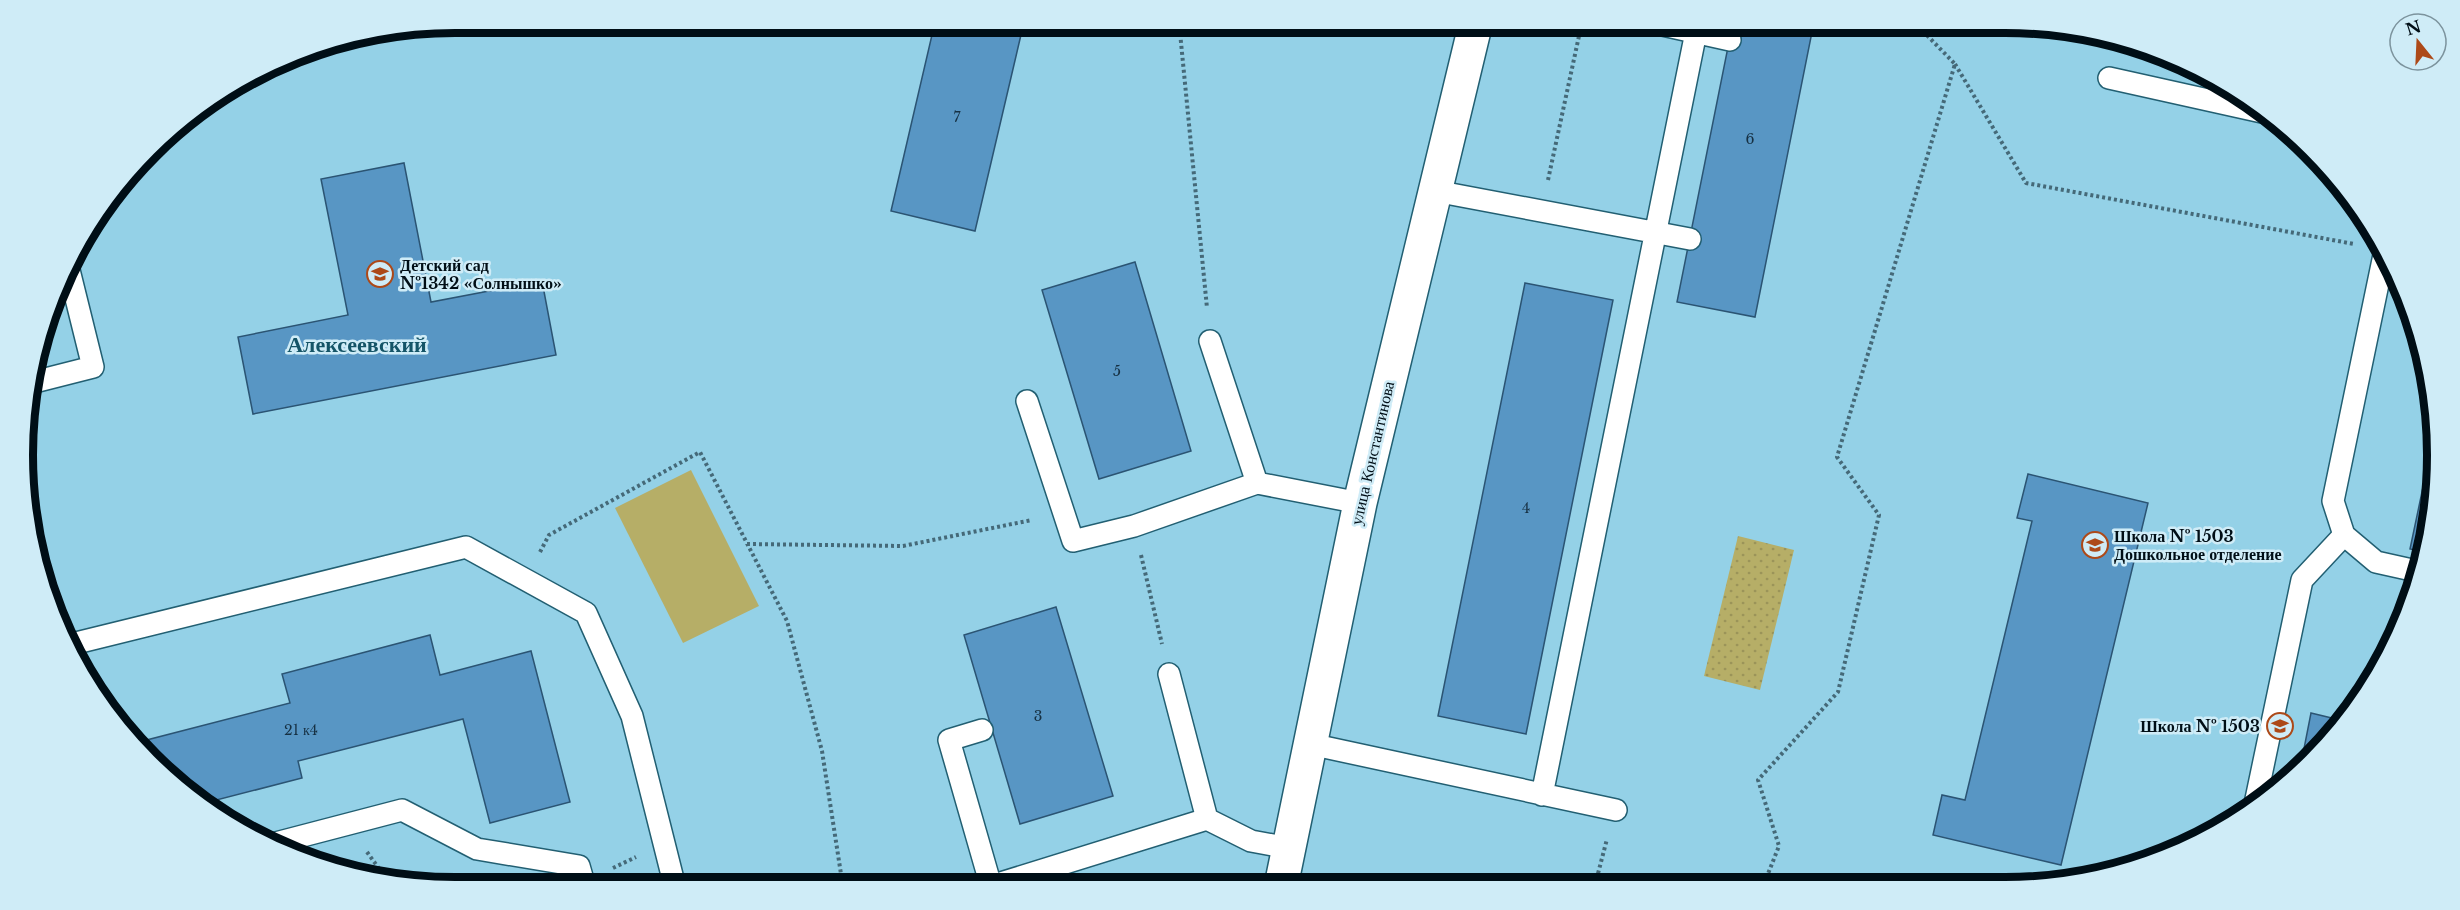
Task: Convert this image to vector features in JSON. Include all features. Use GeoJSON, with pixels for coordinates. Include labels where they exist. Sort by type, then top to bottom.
{"type":"FeatureCollection","features":[{"type":"Feature","properties":{"kind":"street","name":"улица Константинова"},"geometry":{"type":"LineString","coordinates":[[1283,877],[1360,503],[1473,33]]}},
{"type":"Feature","properties":{"kind":"lane"},"geometry":{"type":"LineString","coordinates":[[1542,795],[1696,33]]}},
{"type":"Feature","properties":{"kind":"lane"},"geometry":{"type":"LineString","coordinates":[[1712,33],[1730,40]]}},
{"type":"Feature","properties":{"kind":"lane"},"geometry":{"type":"LineString","coordinates":[[2109,78],[2245,108]]}},
{"type":"Feature","properties":{"kind":"lane"},"geometry":{"type":"LineString","coordinates":[[1435,191],[1690,239]]}},
{"type":"Feature","properties":{"kind":"lane"},"geometry":{"type":"LineString","coordinates":[[2382,266],[2333,501],[2344,535],[2376,562],[2411,570]]}},
{"type":"Feature","properties":{"kind":"lane"},"geometry":{"type":"LineString","coordinates":[[40,380],[93,367],[71,280]]}},
{"type":"Feature","properties":{"kind":"lane"},"geometry":{"type":"LineString","coordinates":[[1210,341],[1257,483]]}},
{"type":"Feature","properties":{"kind":"lane"},"geometry":{"type":"LineString","coordinates":[[1027,401],[1073,541],[1134,526],[1257,483],[1360,503]]}},
{"type":"Feature","properties":{"kind":"lane"},"geometry":{"type":"LineString","coordinates":[[2257,793],[2302,580],[2344,535]]}},
{"type":"Feature","properties":{"kind":"lane"},"geometry":{"type":"LineString","coordinates":[[77,643],[466,547],[586,613],[632,716],[672,877]]}},
{"type":"Feature","properties":{"kind":"lane"},"geometry":{"type":"LineString","coordinates":[[1169,674],[1208,819]]}},
{"type":"Feature","properties":{"kind":"lane"},"geometry":{"type":"LineString","coordinates":[[982,730],[949,740],[988,877]]}},
{"type":"Feature","properties":{"kind":"lane"},"geometry":{"type":"LineString","coordinates":[[1310,744],[1616,810]]}},
{"type":"Feature","properties":{"kind":"lane"},"geometry":{"type":"LineString","coordinates":[[283,840],[402,810],[477,849],[579,866],[582,877]]}},
{"type":"Feature","properties":{"kind":"lane"},"geometry":{"type":"LineString","coordinates":[[1020,877],[1208,819],[1251,841],[1289,848]]}},
{"type":"Feature","properties":{"kind":"path"},"geometry":{"type":"LineString","coordinates":[[1180,33],[1210,341]]}},
{"type":"Feature","properties":{"kind":"path"},"geometry":{"type":"LineString","coordinates":[[1541,211],[1580,33]]}},
{"type":"Feature","properties":{"kind":"path"},"geometry":{"type":"LineString","coordinates":[[1925,33],[1955,64],[2026,183],[2361,245]]}},
{"type":"Feature","properties":{"kind":"path"},"geometry":{"type":"LineString","coordinates":[[1767,877],[1779,846],[1758,780],[1838,692],[1880,515],[1838,457],[1955,64]]}},
{"type":"Feature","properties":{"kind":"path"},"geometry":{"type":"LineString","coordinates":[[549,535],[700,452],[787,621],[822,751],[841,877]]}},
{"type":"Feature","properties":{"kind":"path"},"geometry":{"type":"LineString","coordinates":[[747,544],[903,546],[1064,513]]}},
{"type":"Feature","properties":{"kind":"path"},"geometry":{"type":"LineString","coordinates":[[1134,526],[1169,674]]}},
{"type":"Feature","properties":{"kind":"path"},"geometry":{"type":"LineString","coordinates":[[1597,877],[1616,810]]}},
{"type":"Feature","properties":{"kind":"path"},"geometry":{"type":"LineString","coordinates":[[598,877],[664,844]]}},
{"type":"Feature","properties":{"kind":"path"},"geometry":{"type":"LineString","coordinates":[[363,848],[380,870],[390,871]]}},
{"type":"Feature","properties":{"kind":"path"},"geometry":{"type":"LineString","coordinates":[[337,860],[343,854]]}},
{"type":"Feature","properties":{"kind":"shaded area"},"geometry":{"type":"Polygon","coordinates":[[[691,470],[759,606],[683,643],[615,508],[691,470]]]}},
{"type":"Feature","properties":{"kind":"shaded area"},"geometry":{"type":"Polygon","coordinates":[[[1738,536],[1794,550],[1760,690],[1704,676],[1738,536]]]}},
{"type":"Feature","properties":{"kind":"building"},"geometry":{"type":"Polygon","coordinates":[[[932,33],[1021,33],[975,231],[891,211],[932,33]]]}},
{"type":"Feature","properties":{"kind":"building"},"geometry":{"type":"Polygon","coordinates":[[[1731,33],[1812,33],[1755,317],[1677,302],[1731,33]]]}},
{"type":"Feature","properties":{"kind":"building"},"geometry":{"type":"Polygon","coordinates":[[[404,163],[431,302],[542,281],[556,355],[253,414],[238,337],[348,315],[321,179],[404,163]]]}},
{"type":"Feature","properties":{"kind":"building"},"geometry":{"type":"Polygon","coordinates":[[[1135,262],[1191,451],[1099,479],[1042,290],[1135,262]]]}},
{"type":"Feature","properties":{"kind":"building"},"geometry":{"type":"Polygon","coordinates":[[[1525,283],[1613,300],[1526,734],[1438,716],[1525,283]]]}},
{"type":"Feature","properties":{"kind":"building"},"geometry":{"type":"Polygon","coordinates":[[[2426,471],[2419,537],[2416,550],[2410,549],[2426,471]]]}},
{"type":"Feature","properties":{"kind":"building"},"geometry":{"type":"Polygon","coordinates":[[[2028,474],[2148,503],[2061,865],[1933,835],[1942,795],[1965,800],[2032,521],[2017,518],[2028,474]]]}},
{"type":"Feature","properties":{"kind":"building"},"geometry":{"type":"Polygon","coordinates":[[[1056,607],[1113,796],[1020,824],[964,635],[1056,607]]]}},
{"type":"Feature","properties":{"kind":"building"},"geometry":{"type":"Polygon","coordinates":[[[430,635],[440,675],[531,651],[570,802],[490,823],[463,719],[298,761],[302,778],[213,801],[177,772],[145,740],[290,703],[282,674],[430,635]]]}},
{"type":"Feature","properties":{"kind":"building"},"geometry":{"type":"Polygon","coordinates":[[[2311,713],[2334,719],[2322,733],[2303,753],[2311,713]]]}},
{"type":"Feature","properties":{"kind":"place","name":"Детский сад №1342 «Солнышко»"},"geometry":{"type":"Point","coordinates":[380,274]}},
{"type":"Feature","properties":{"kind":"place","name":"Школа № 1503 Дошкольное отделение"},"geometry":{"type":"Point","coordinates":[2095,545]}},
{"type":"Feature","properties":{"kind":"place","name":"Школа № 1503"},"geometry":{"type":"Point","coordinates":[2280,726]}},
{"type":"Feature","properties":{"kind":"district","name":"Алексеевский"},"geometry":{"type":"Point","coordinates":[357,344]}}]}
